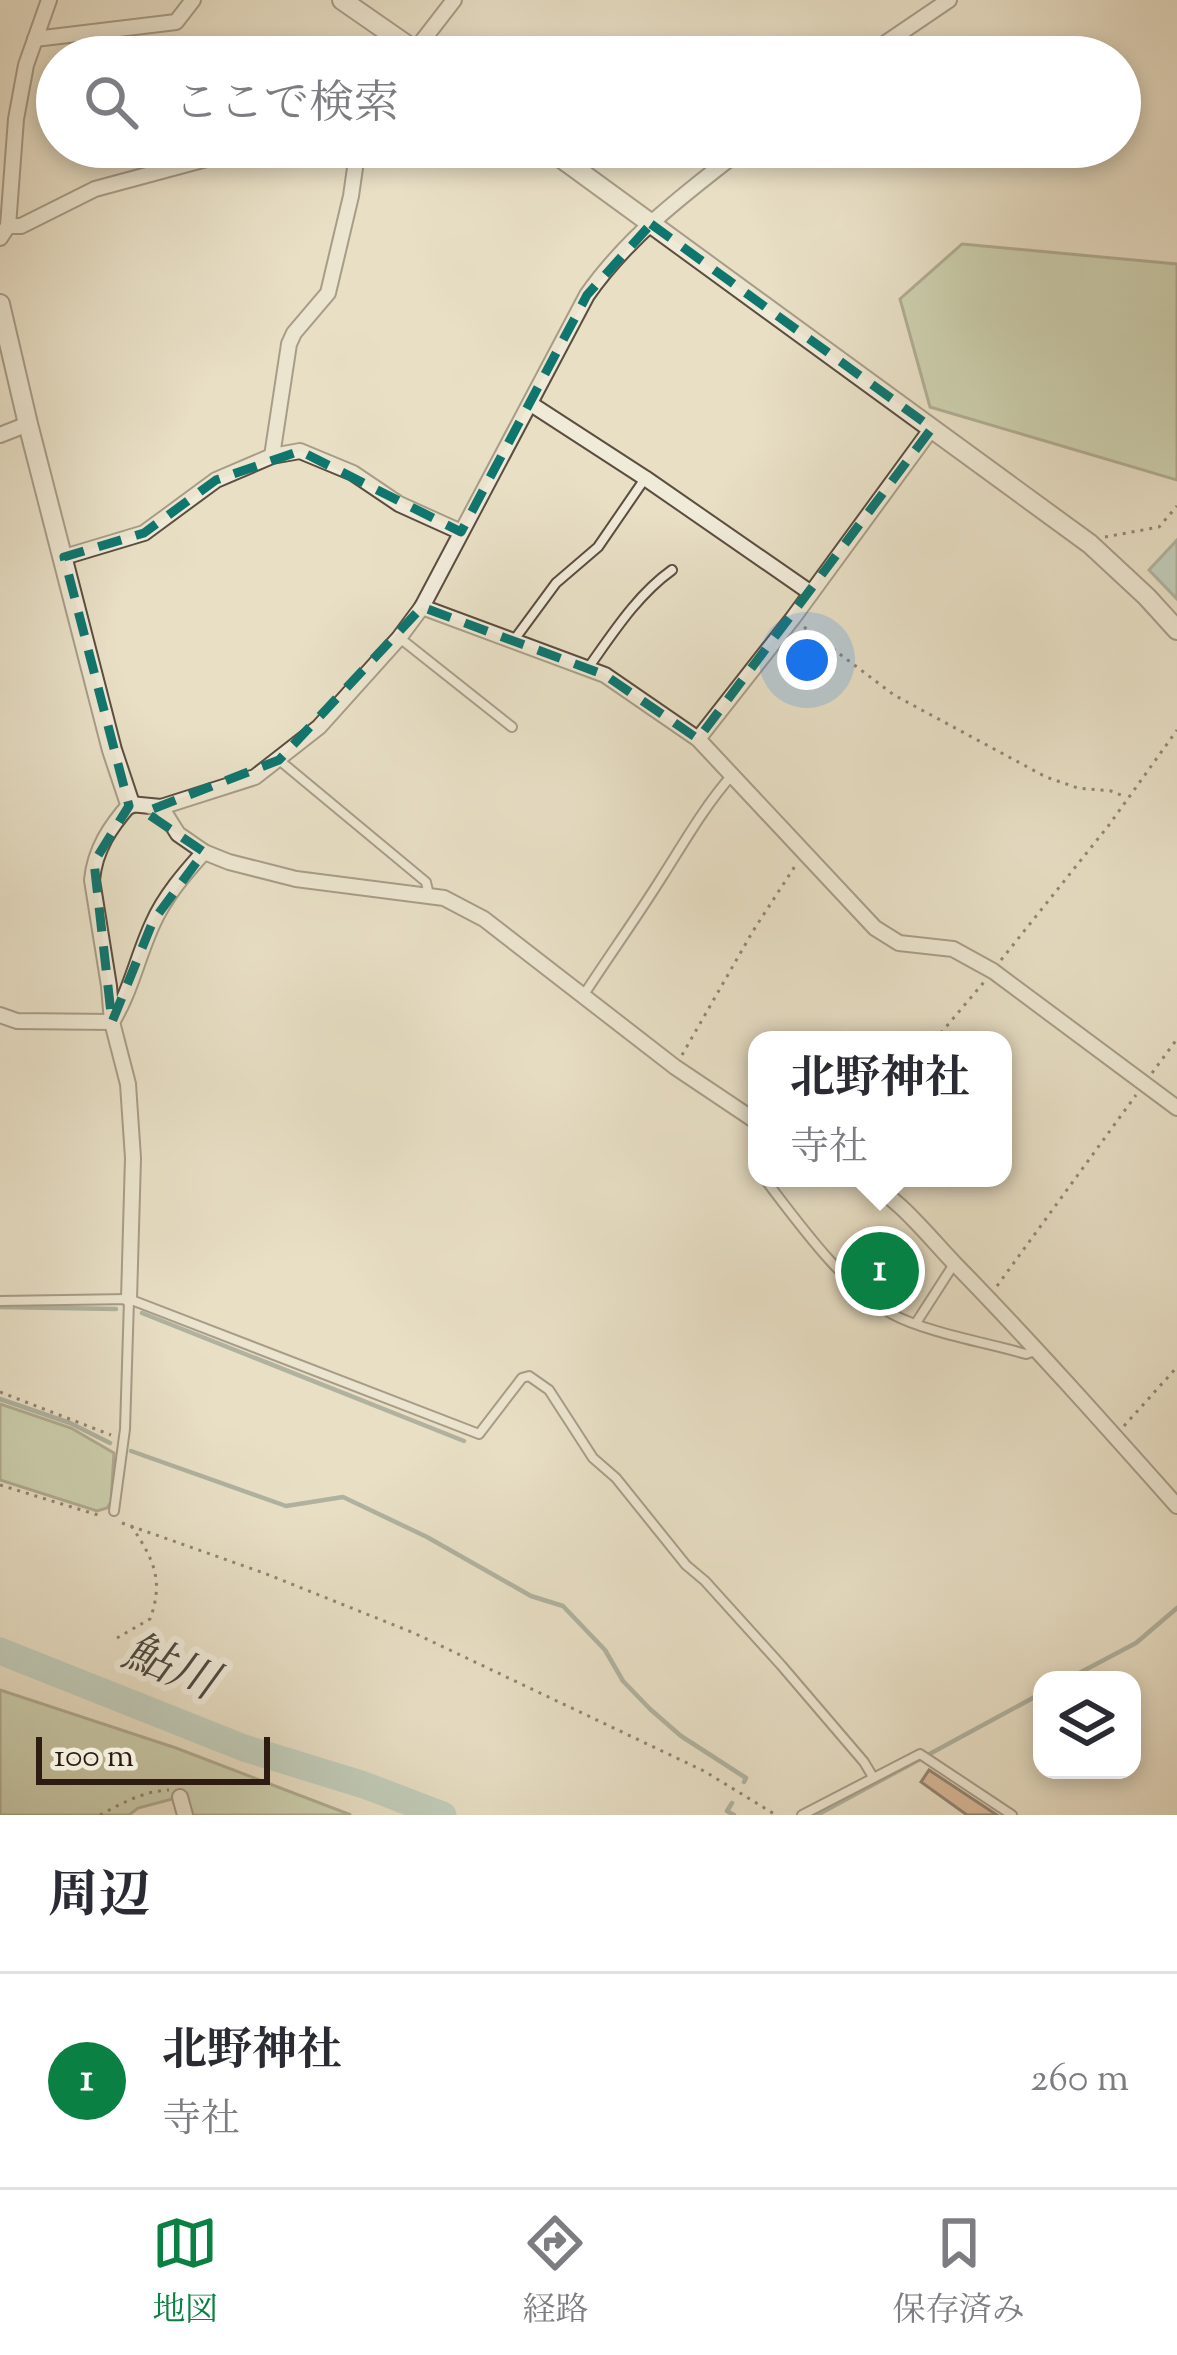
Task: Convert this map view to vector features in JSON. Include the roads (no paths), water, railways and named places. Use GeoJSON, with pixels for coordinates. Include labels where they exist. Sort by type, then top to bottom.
{"type":"FeatureCollection","features":[{"type":"Feature","properties":{"kind":"street"},"geometry":{"type":"LineString","coordinates":[[36,36],[49,0]]}},
{"type":"Feature","properties":{"kind":"street"},"geometry":{"type":"LineString","coordinates":[[60,36],[176,22],[194,0]]}},
{"type":"Feature","properties":{"kind":"street"},"geometry":{"type":"LineString","coordinates":[[343,0],[391,36]]}},
{"type":"Feature","properties":{"kind":"street"},"geometry":{"type":"LineString","coordinates":[[429,36],[454,0]]}},
{"type":"Feature","properties":{"kind":"street"},"geometry":{"type":"LineString","coordinates":[[896,36],[949,0]]}},
{"type":"Feature","properties":{"kind":"street"},"geometry":{"type":"LineString","coordinates":[[35,39],[16,119],[4,232],[95,189],[173,168]]}},
{"type":"Feature","properties":{"kind":"street"},"geometry":{"type":"LineString","coordinates":[[272,456],[289,344],[328,293],[355,168]]}},
{"type":"Feature","properties":{"kind":"street"},"geometry":{"type":"LineString","coordinates":[[575,168],[1090,544],[1177,629]]}},
{"type":"Feature","properties":{"kind":"street"},"geometry":{"type":"LineString","coordinates":[[130,804],[161,806],[255,777],[320,727],[422,607],[604,271],[651,224],[719,168]]}},
{"type":"Feature","properties":{"kind":"street"},"geometry":{"type":"LineString","coordinates":[[0,304],[112,750],[130,804]]}},
{"type":"Feature","properties":{"kind":"street"},"geometry":{"type":"LineString","coordinates":[[530,404],[811,592]]}},
{"type":"Feature","properties":{"kind":"street"},"geometry":{"type":"LineString","coordinates":[[0,436],[28,424]]}},
{"type":"Feature","properties":{"kind":"street"},"geometry":{"type":"LineString","coordinates":[[698,739],[793,619],[932,428]]}},
{"type":"Feature","properties":{"kind":"street"},"geometry":{"type":"LineString","coordinates":[[64,557],[144,533],[217,480],[272,456],[300,451],[352,473],[399,504],[461,532]]}},
{"type":"Feature","properties":{"kind":"street"},"geometry":{"type":"LineString","coordinates":[[422,607],[605,675],[698,739],[875,928],[899,944],[953,949],[993,970],[1177,1108]]}},
{"type":"Feature","properties":{"kind":"street"},"geometry":{"type":"LineString","coordinates":[[129,1299],[133,1158],[128,1084],[112,1022],[92,880],[94,862],[109,829],[130,804]]}},
{"type":"Feature","properties":{"kind":"street"},"geometry":{"type":"LineString","coordinates":[[161,806],[178,834],[204,852],[254,869],[296,879],[429,895],[457,904],[748,1116]]}},
{"type":"Feature","properties":{"kind":"street"},"geometry":{"type":"LineString","coordinates":[[112,1022],[153,920],[204,852]]}},
{"type":"Feature","properties":{"kind":"street"},"geometry":{"type":"LineString","coordinates":[[0,1015],[17,1021],[112,1022]]}},
{"type":"Feature","properties":{"kind":"street"},"geometry":{"type":"LineString","coordinates":[[875,1187],[905,1210],[987,1296],[1177,1505]]}},
{"type":"Feature","properties":{"kind":"street"},"geometry":{"type":"LineString","coordinates":[[180,1797],[185,1815]]}},
{"type":"Feature","properties":{"kind":"lane"},"geometry":{"type":"LineString","coordinates":[[513,641],[556,584],[598,547],[645,478]]}},
{"type":"Feature","properties":{"kind":"lane"},"geometry":{"type":"LineString","coordinates":[[588,668],[655,582],[672,570]]}},
{"type":"Feature","properties":{"kind":"lane"},"geometry":{"type":"LineString","coordinates":[[400,638],[512,727]]}},
{"type":"Feature","properties":{"kind":"lane"},"geometry":{"type":"LineString","coordinates":[[279,760],[426,882],[429,895]]}},
{"type":"Feature","properties":{"kind":"lane"},"geometry":{"type":"LineString","coordinates":[[582,997],[686,834],[732,775]]}},
{"type":"Feature","properties":{"kind":"lane"},"geometry":{"type":"LineString","coordinates":[[771,1187],[813,1243],[890,1313],[1026,1354],[1036,1351]]}},
{"type":"Feature","properties":{"kind":"lane"},"geometry":{"type":"LineString","coordinates":[[916,1323],[955,1263]]}},
{"type":"Feature","properties":{"kind":"lane"},"geometry":{"type":"LineString","coordinates":[[115,1511],[124,1440],[129,1299]]}},
{"type":"Feature","properties":{"kind":"lane"},"geometry":{"type":"LineString","coordinates":[[0,1301],[129,1299],[479,1434],[522,1378],[529,1376],[559,1402],[593,1458],[781,1665],[873,1777]]}},
{"type":"Feature","properties":{"kind":"lane"},"geometry":{"type":"LineString","coordinates":[[802,1815],[920,1754],[1012,1815]]}},
{"type":"Feature","properties":{"kind":"water"},"geometry":{"type":"Polygon","coordinates":[[[1177,540],[1177,599],[1149,570],[1177,540]]]}},
{"type":"Feature","properties":{"kind":"waterway"},"geometry":{"type":"LineString","coordinates":[[0,1307],[116,1309]]}},
{"type":"Feature","properties":{"kind":"waterway"},"geometry":{"type":"LineString","coordinates":[[142,1313],[464,1441]]}},
{"type":"Feature","properties":{"kind":"waterway"},"geometry":{"type":"LineString","coordinates":[[0,1399],[70,1423],[110,1443]]}},
{"type":"Feature","properties":{"kind":"waterway"},"geometry":{"type":"LineString","coordinates":[[131,1451],[286,1506],[343,1497],[427,1537],[531,1596],[563,1606],[605,1650],[623,1681],[650,1709],[681,1736],[746,1778],[744,1782]]}},
{"type":"Feature","properties":{"kind":"waterway"},"geometry":{"type":"LineString","coordinates":[[1083,1671],[1136,1643],[1177,1608]]}},
{"type":"Feature","properties":{"kind":"waterway","name":"鮎川"},"geometry":{"type":"LineString","coordinates":[[0,1651],[244,1748],[443,1815]]}},
{"type":"Feature","properties":{"kind":"waterway"},"geometry":{"type":"LineString","coordinates":[[817,1815],[1033,1698]]}},
{"type":"Feature","properties":{"kind":"waterway"},"geometry":{"type":"LineString","coordinates":[[732,1803],[727,1811],[734,1815]]}},
{"type":"Feature","properties":{"kind":"place","name":"北野神社"},"geometry":{"type":"Point","coordinates":[880,1271]}}]}
